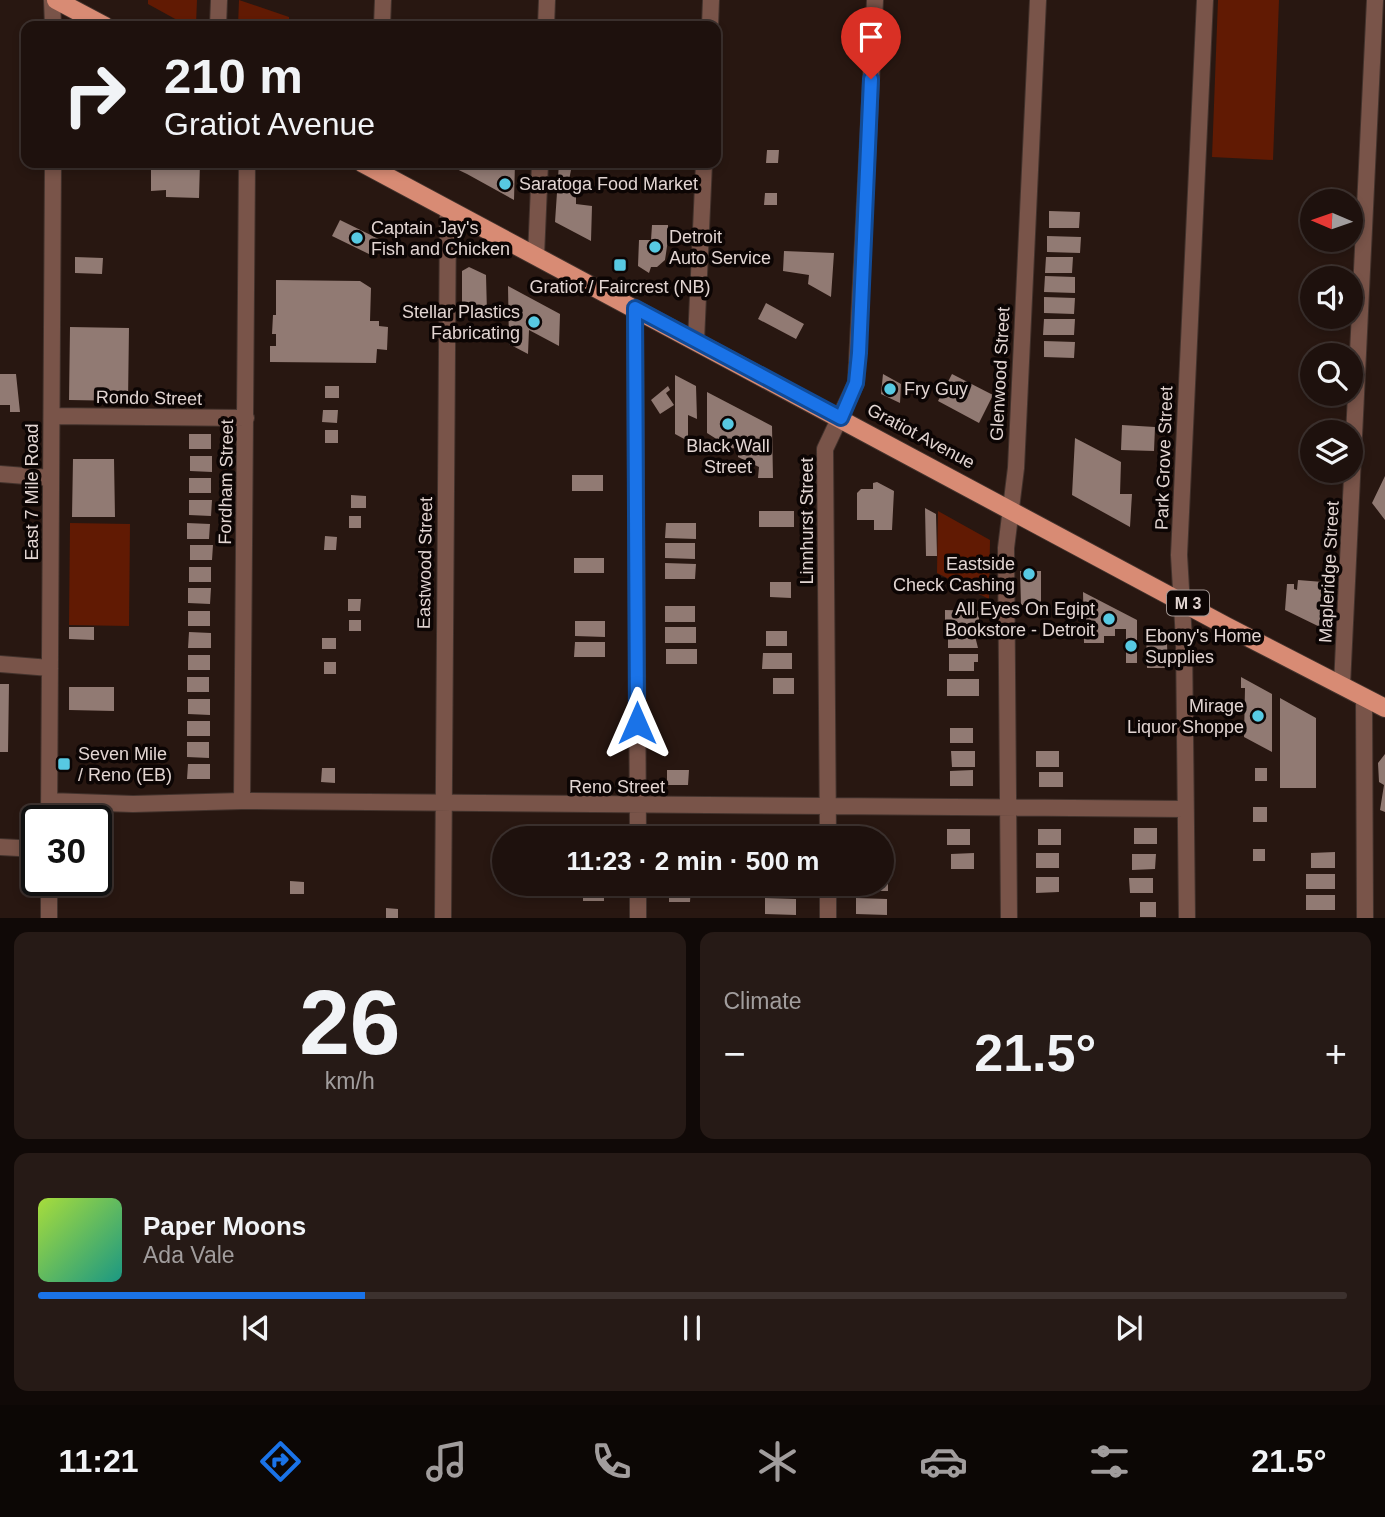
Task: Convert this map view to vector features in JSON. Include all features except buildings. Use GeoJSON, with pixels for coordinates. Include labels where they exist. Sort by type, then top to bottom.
{"type":"FeatureCollection","features":[{"type":"Feature","properties":{"kind":"main road"},"geometry":{"type":"LineString","coordinates":[[54,0],[95,21]]}},
{"type":"Feature","properties":{"kind":"main road","name":"Gratiot Avenue"},"geometry":{"type":"LineString","coordinates":[[376,168],[448,209],[1182,599],[1226,626],[1385,708]]}},
{"type":"Feature","properties":{"kind":"street"},"geometry":{"type":"LineString","coordinates":[[53,21],[54,0]]}},
{"type":"Feature","properties":{"kind":"street"},"geometry":{"type":"LineString","coordinates":[[218,21],[219,0]]}},
{"type":"Feature","properties":{"kind":"street"},"geometry":{"type":"LineString","coordinates":[[382,21],[383,0]]}},
{"type":"Feature","properties":{"kind":"street"},"geometry":{"type":"LineString","coordinates":[[546,21],[547,0]]}},
{"type":"Feature","properties":{"kind":"street"},"geometry":{"type":"LineString","coordinates":[[710,21],[711,0]]}},
{"type":"Feature","properties":{"kind":"street","name":"Linnhurst Street"},"geometry":{"type":"LineString","coordinates":[[828,826],[825,449],[856,383],[875,0]]}},
{"type":"Feature","properties":{"kind":"street","name":"Glenwood Street"},"geometry":{"type":"LineString","coordinates":[[1009,918],[1006,546],[1012,509],[1038,0]]}},
{"type":"Feature","properties":{"kind":"street","name":"Park Grove Street"},"geometry":{"type":"LineString","coordinates":[[1187,918],[1181,502],[1205,0]]}},
{"type":"Feature","properties":{"kind":"street","name":"Mapleridge Street"},"geometry":{"type":"LineString","coordinates":[[1342,685],[1375,0]]}},
{"type":"Feature","properties":{"kind":"street","name":"East 7 Mile Road"},"geometry":{"type":"LineString","coordinates":[[49,805],[53,168]]}},
{"type":"Feature","properties":{"kind":"street","name":"Fordham Street"},"geometry":{"type":"LineString","coordinates":[[242,801],[247,168]]}},
{"type":"Feature","properties":{"kind":"street"},"geometry":{"type":"LineString","coordinates":[[536,256],[540,168]]}},
{"type":"Feature","properties":{"kind":"street"},"geometry":{"type":"LineString","coordinates":[[696,341],[704,168]]}},
{"type":"Feature","properties":{"kind":"street","name":"Eastwood Street"},"geometry":{"type":"LineString","coordinates":[[443,918],[448,209]]}},
{"type":"Feature","properties":{"kind":"street"},"geometry":{"type":"LineString","coordinates":[[635,308],[638,826]]}},
{"type":"Feature","properties":{"kind":"street","name":"Rondo Street"},"geometry":{"type":"LineString","coordinates":[[52,416],[246,418]]}},
{"type":"Feature","properties":{"kind":"street"},"geometry":{"type":"LineString","coordinates":[[0,474],[51,478]]}},
{"type":"Feature","properties":{"kind":"street"},"geometry":{"type":"LineString","coordinates":[[0,664],[50,668]]}},
{"type":"Feature","properties":{"kind":"street"},"geometry":{"type":"LineString","coordinates":[[1364,697],[1365,918]]}},
{"type":"Feature","properties":{"kind":"street","name":"Reno Street"},"geometry":{"type":"LineString","coordinates":[[49,801],[133,804],[242,801],[637,807],[1185,809]]}},
{"type":"Feature","properties":{"kind":"street"},"geometry":{"type":"LineString","coordinates":[[0,847],[21,848]]}},
{"type":"Feature","properties":{"kind":"street"},"geometry":{"type":"LineString","coordinates":[[49,896],[49,918]]}},
{"type":"Feature","properties":{"kind":"street"},"geometry":{"type":"LineString","coordinates":[[638,896],[638,918]]}},
{"type":"Feature","properties":{"kind":"street"},"geometry":{"type":"LineString","coordinates":[[828,896],[828,918]]}},
{"type":"Feature","properties":{"kind":"shaded area"},"geometry":{"type":"Polygon","coordinates":[[[148,0],[197,0],[196,21],[179,21],[148,4],[148,0]]]}},
{"type":"Feature","properties":{"kind":"shaded area"},"geometry":{"type":"Polygon","coordinates":[[[239,0],[289,17],[289,21],[238,21],[239,0]]]}},
{"type":"Feature","properties":{"kind":"shaded area"},"geometry":{"type":"Polygon","coordinates":[[[1218,0],[1279,0],[1273,160],[1212,157],[1218,0]]]}},
{"type":"Feature","properties":{"kind":"shaded area"},"geometry":{"type":"Polygon","coordinates":[[[938,511],[990,540],[989,599],[937,573],[938,511]]]}},
{"type":"Feature","properties":{"kind":"shaded area"},"geometry":{"type":"Polygon","coordinates":[[[70,523],[130,524],[129,626],[69,625],[70,523]]]}},
{"type":"Feature","properties":{"kind":"place","name":"Saratoga Food Market"},"geometry":{"type":"Point","coordinates":[505,184]}},
{"type":"Feature","properties":{"kind":"place","name":"Captain Jay's Fish and Chicken"},"geometry":{"type":"Point","coordinates":[357,238]}},
{"type":"Feature","properties":{"kind":"place","name":"Detroit Auto Service"},"geometry":{"type":"Point","coordinates":[655,247]}},
{"type":"Feature","properties":{"kind":"place","name":"Gratiot / Faircrest (NB)"},"geometry":{"type":"Point","coordinates":[620,265]}},
{"type":"Feature","properties":{"kind":"place","name":"Stellar Plastics Fabricating"},"geometry":{"type":"Point","coordinates":[534,322]}},
{"type":"Feature","properties":{"kind":"place","name":"Fry Guy"},"geometry":{"type":"Point","coordinates":[890,389]}},
{"type":"Feature","properties":{"kind":"place","name":"Black Wall Street"},"geometry":{"type":"Point","coordinates":[728,424]}},
{"type":"Feature","properties":{"kind":"place","name":"Eastside Check Cashing"},"geometry":{"type":"Point","coordinates":[1029,574]}},
{"type":"Feature","properties":{"kind":"place","name":"All Eyes On Egipt Bookstore - Detroit"},"geometry":{"type":"Point","coordinates":[1109,619]}},
{"type":"Feature","properties":{"kind":"place","name":"Ebony's Home Supplies"},"geometry":{"type":"Point","coordinates":[1131,646]}},
{"type":"Feature","properties":{"kind":"place","name":"Mirage Liquor Shoppe"},"geometry":{"type":"Point","coordinates":[1258,716]}},
{"type":"Feature","properties":{"kind":"place","name":"Seven Mile / Reno (EB)"},"geometry":{"type":"Point","coordinates":[64,764]}},
{"type":"Feature","properties":{"kind":"route"},"geometry":{"type":"LineString","coordinates":[[637,723],[635,308],[841,418],[856,383],[859,353],[871,79]]}}]}
